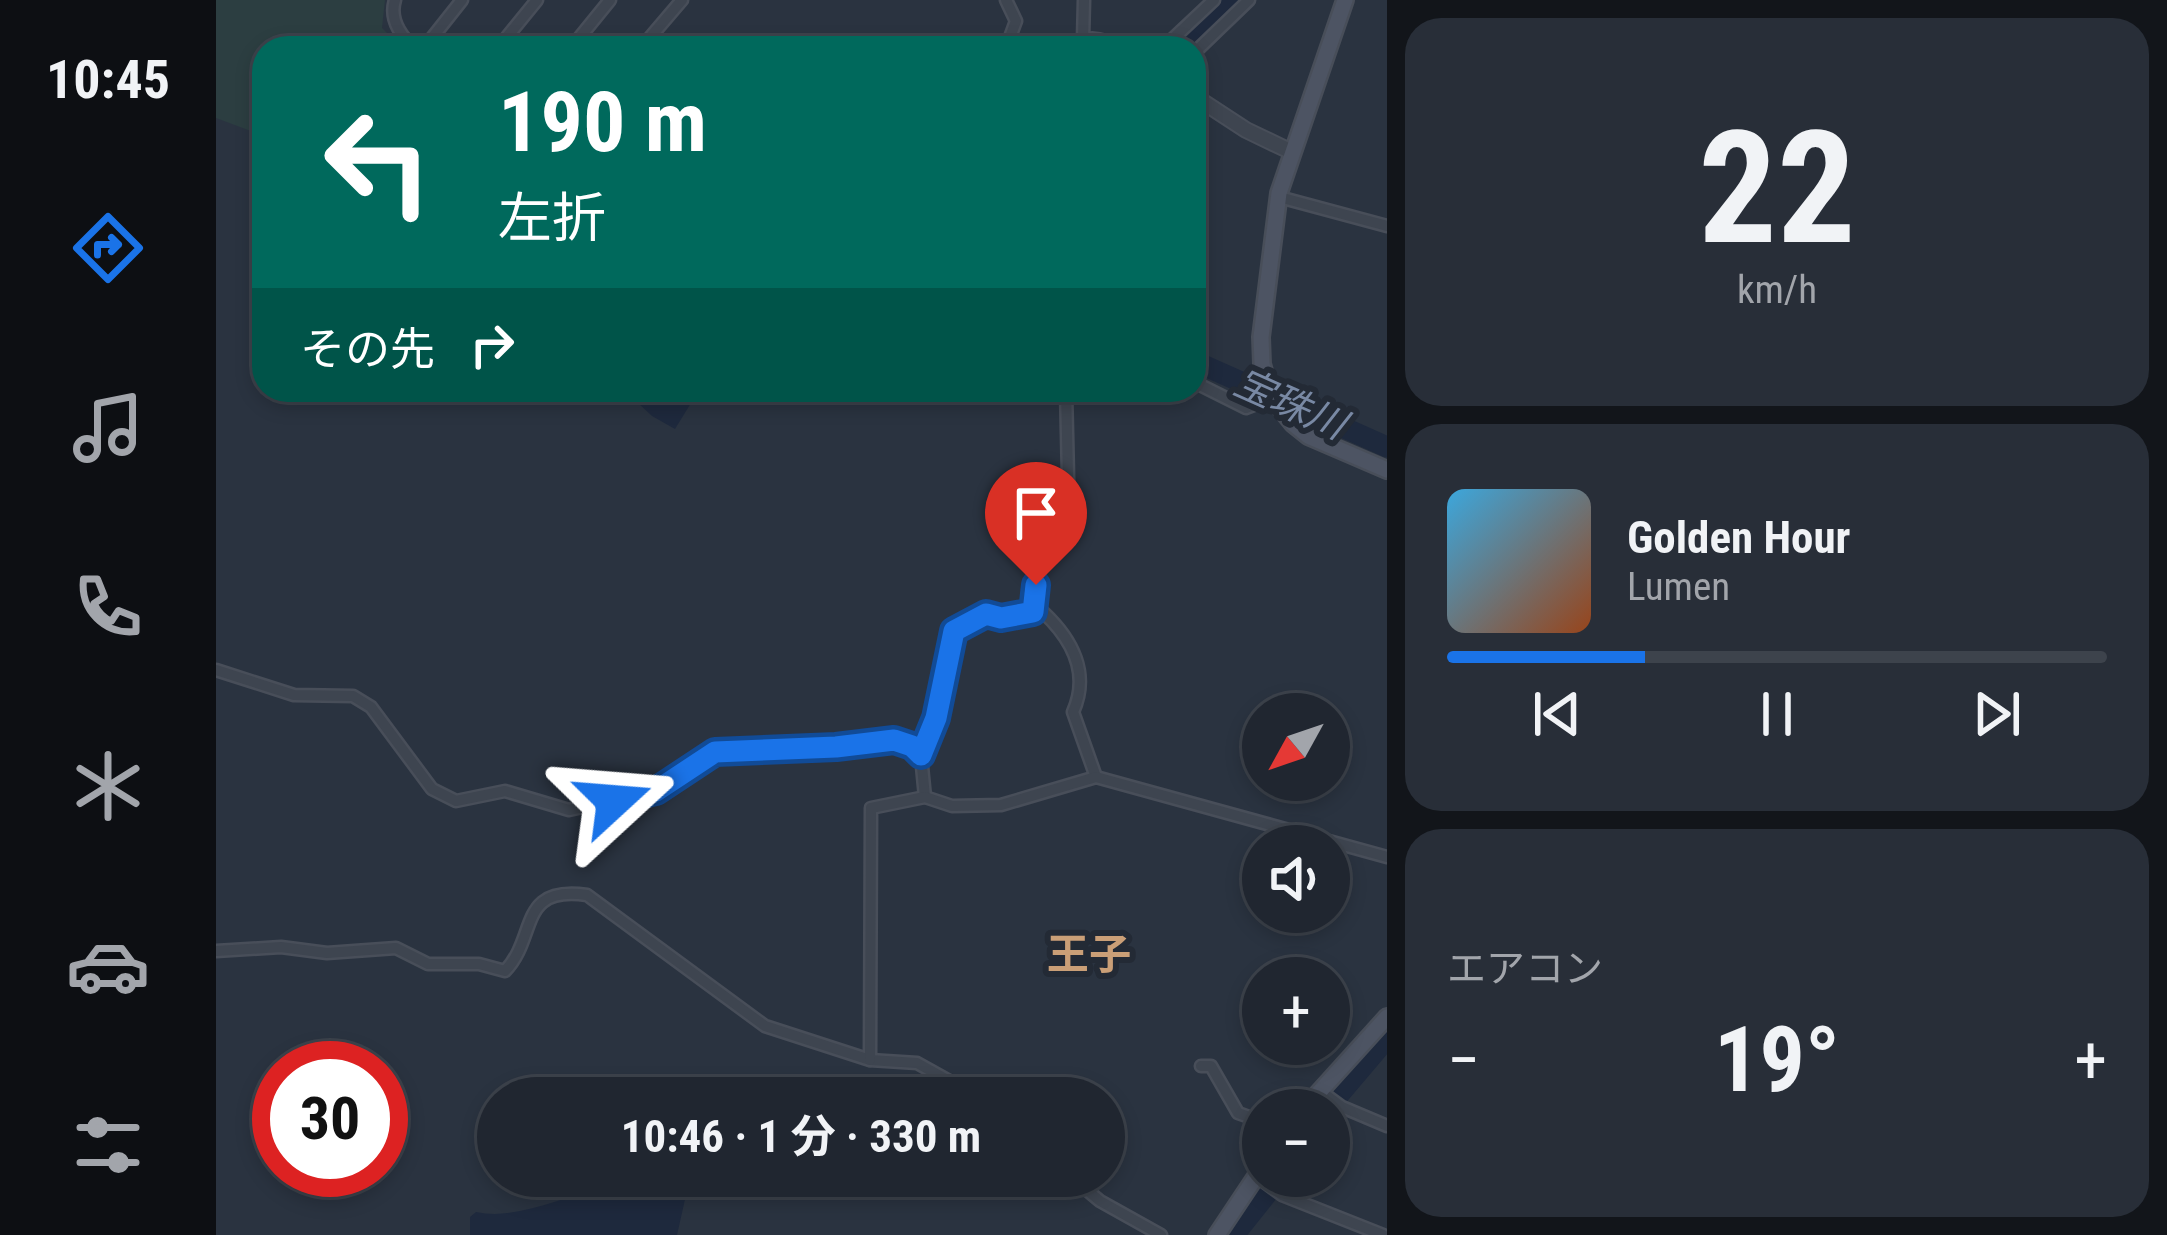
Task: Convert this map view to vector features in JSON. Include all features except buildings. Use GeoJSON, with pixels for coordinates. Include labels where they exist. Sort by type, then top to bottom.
{"type":"FeatureCollection","features":[{"type":"Feature","properties":{"kind":"main road"},"geometry":{"type":"LineString","coordinates":[[1345,0],[1279,197],[1261,337],[1269,400],[1308,436],[1387,470]]}},
{"type":"Feature","properties":{"kind":"main road"},"geometry":{"type":"LineString","coordinates":[[1325,1089],[1387,1017]]}},
{"type":"Feature","properties":{"kind":"main road"},"geometry":{"type":"LineString","coordinates":[[1217,1235],[1246,1197]]}},
{"type":"Feature","properties":{"kind":"street"},"geometry":{"type":"LineString","coordinates":[[395,0],[401,36]]}},
{"type":"Feature","properties":{"kind":"street"},"geometry":{"type":"LineString","coordinates":[[434,36],[462,0]]}},
{"type":"Feature","properties":{"kind":"street"},"geometry":{"type":"LineString","coordinates":[[508,36],[537,0]]}},
{"type":"Feature","properties":{"kind":"street"},"geometry":{"type":"LineString","coordinates":[[582,36],[610,0]]}},
{"type":"Feature","properties":{"kind":"street"},"geometry":{"type":"LineString","coordinates":[[651,36],[682,0]]}},
{"type":"Feature","properties":{"kind":"street"},"geometry":{"type":"LineString","coordinates":[[1006,0],[1016,21],[1010,36]]}},
{"type":"Feature","properties":{"kind":"street"},"geometry":{"type":"LineString","coordinates":[[1083,36],[1084,0]]}},
{"type":"Feature","properties":{"kind":"street"},"geometry":{"type":"LineString","coordinates":[[1206,42],[1249,0]]}},
{"type":"Feature","properties":{"kind":"street"},"geometry":{"type":"LineString","coordinates":[[1175,36],[1212,2],[1238,11]]}},
{"type":"Feature","properties":{"kind":"street"},"geometry":{"type":"LineString","coordinates":[[1206,104],[1292,152]]}},
{"type":"Feature","properties":{"kind":"street"},"geometry":{"type":"LineString","coordinates":[[1279,197],[1387,226]]}},
{"type":"Feature","properties":{"kind":"street"},"geometry":{"type":"LineString","coordinates":[[1206,388],[1246,408],[1269,400]]}},
{"type":"Feature","properties":{"kind":"street"},"geometry":{"type":"LineString","coordinates":[[1033,612],[1039,558],[1048,533],[1069,520],[1066,402]]}},
{"type":"Feature","properties":{"kind":"street"},"geometry":{"type":"LineString","coordinates":[[925,796],[921,755],[936,718],[954,631],[986,614],[1001,618],[1043,612],[1054,622],[1079,663],[1083,689],[1073,712],[1096,777]]}},
{"type":"Feature","properties":{"kind":"street"},"geometry":{"type":"LineString","coordinates":[[216,670],[294,695],[352,696],[371,707],[432,789],[456,801],[506,790],[569,810],[656,791],[715,752],[894,740],[921,755]]}},
{"type":"Feature","properties":{"kind":"street"},"geometry":{"type":"LineString","coordinates":[[870,1060],[871,808],[925,796],[952,806],[988,806],[1096,777],[1387,857]]}},
{"type":"Feature","properties":{"kind":"street"},"geometry":{"type":"LineString","coordinates":[[216,951],[281,947],[327,953],[395,948],[428,964],[479,964],[505,971],[517,958],[535,908],[553,895],[587,895],[750,1018],[870,1060],[916,1063],[942,1077]]}},
{"type":"Feature","properties":{"kind":"street"},"geometry":{"type":"LineString","coordinates":[[1201,1066],[1211,1066],[1242,1114]]}},
{"type":"Feature","properties":{"kind":"street"},"geometry":{"type":"LineString","coordinates":[[1350,1110],[1387,1126]]}},
{"type":"Feature","properties":{"kind":"street"},"geometry":{"type":"LineString","coordinates":[[1095,1197],[1161,1235]]}},
{"type":"Feature","properties":{"kind":"street"},"geometry":{"type":"LineString","coordinates":[[1287,1197],[1383,1235]]}},
{"type":"Feature","properties":{"kind":"shaded area"},"geometry":{"type":"Polygon","coordinates":[[[216,0],[385,0],[382,28],[390,36],[252,36],[252,132],[216,118],[216,0]]]}},
{"type":"Feature","properties":{"kind":"water"},"geometry":{"type":"Polygon","coordinates":[[[637,402],[692,402],[675,429],[637,402]]]}},
{"type":"Feature","properties":{"kind":"water"},"geometry":{"type":"Polygon","coordinates":[[[570,1197],[686,1197],[677,1235],[470,1235],[470,1217],[476,1212],[524,1210],[570,1197]]]}},
{"type":"Feature","properties":{"kind":"waterway","name":"宝珠川"},"geometry":{"type":"LineString","coordinates":[[1194,36],[1232,0]]}},
{"type":"Feature","properties":{"kind":"waterway","name":"宝珠川"},"geometry":{"type":"LineString","coordinates":[[1206,366],[1387,447]]}},
{"type":"Feature","properties":{"kind":"waterway","name":"宝珠川"},"geometry":{"type":"LineString","coordinates":[[1344,1089],[1387,1038]]}},
{"type":"Feature","properties":{"kind":"waterway","name":"宝珠川"},"geometry":{"type":"LineString","coordinates":[[1234,1235],[1264,1197]]}},
{"type":"Feature","properties":{"kind":"district","name":"王子"},"geometry":{"type":"Point","coordinates":[1089,954]}},
{"type":"Feature","properties":{"kind":"route"},"geometry":{"type":"LineString","coordinates":[[614,801],[656,791],[715,752],[894,740],[904,741],[921,755],[936,718],[954,631],[986,614],[1001,618],[1033,612],[1036,585]]}}]}
